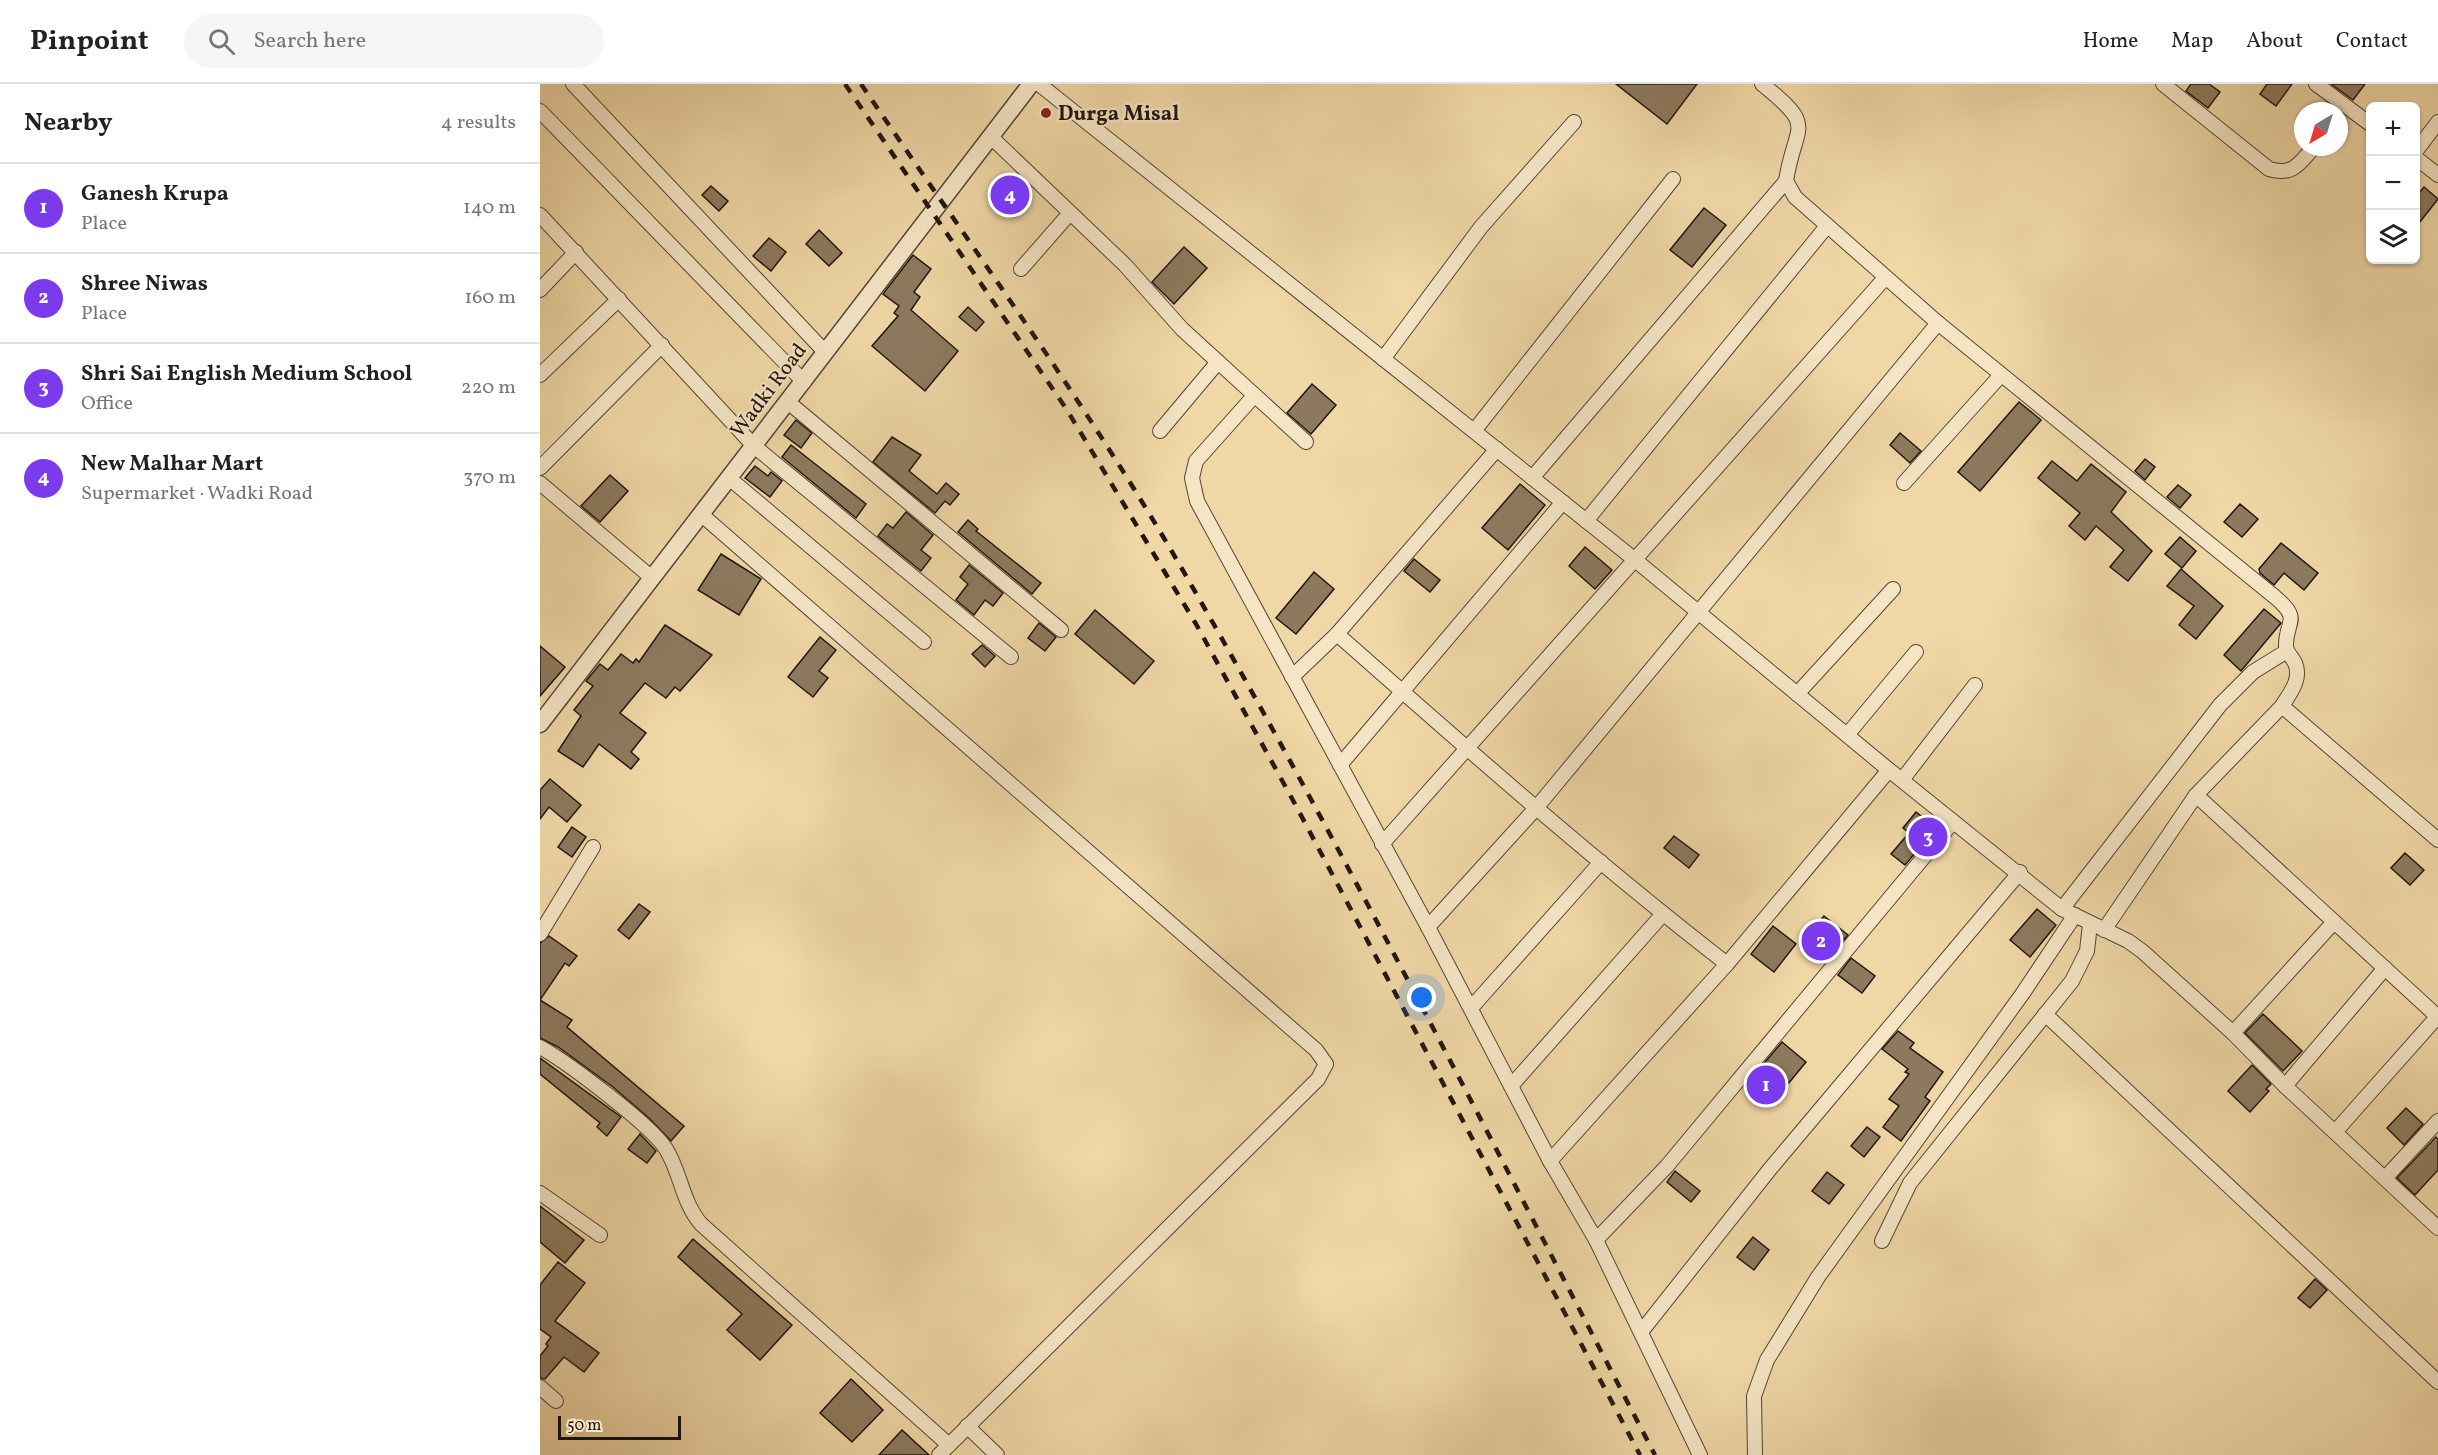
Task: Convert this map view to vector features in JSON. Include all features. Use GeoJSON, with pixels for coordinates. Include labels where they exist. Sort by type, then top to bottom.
{"type":"FeatureCollection","features":[{"type":"Feature","properties":{"kind":"street"},"geometry":{"type":"LineString","coordinates":[[573,84],[825,352]]}},
{"type":"Feature","properties":{"kind":"street","name":"Wadki Road"},"geometry":{"type":"LineString","coordinates":[[542,714],[702,515],[1031,84]]}},
{"type":"Feature","properties":{"kind":"street"},"geometry":{"type":"LineString","coordinates":[[1039,84],[1634,559],[1953,822],[2020,872],[2068,912],[2128,941],[2142,951],[2233,1033],[2285,1086],[2438,1228]]}},
{"type":"Feature","properties":{"kind":"street"},"geometry":{"type":"LineString","coordinates":[[1532,477],[1786,182],[1800,134],[1796,114],[1762,84]]}},
{"type":"Feature","properties":{"kind":"street"},"geometry":{"type":"LineString","coordinates":[[2163,84],[2269,169],[2282,173],[2297,167],[2306,156]]}},
{"type":"Feature","properties":{"kind":"street"},"geometry":{"type":"LineString","coordinates":[[2316,84],[2366,121]]}},
{"type":"Feature","properties":{"kind":"street"},"geometry":{"type":"LineString","coordinates":[[540,111],[804,382]]}},
{"type":"Feature","properties":{"kind":"street"},"geometry":{"type":"LineString","coordinates":[[1383,358],[1481,227],[1574,122]]}},
{"type":"Feature","properties":{"kind":"street"},"geometry":{"type":"LineString","coordinates":[[2420,145],[2438,122]]}},
{"type":"Feature","properties":{"kind":"street"},"geometry":{"type":"LineString","coordinates":[[991,137],[1125,265],[1182,329],[1306,442]]}},
{"type":"Feature","properties":{"kind":"street"},"geometry":{"type":"LineString","coordinates":[[2420,162],[2438,175]]}},
{"type":"Feature","properties":{"kind":"street"},"geometry":{"type":"LineString","coordinates":[[1474,431],[1673,179]]}},
{"type":"Feature","properties":{"kind":"street"},"geometry":{"type":"LineString","coordinates":[[1786,182],[1795,197],[1885,278],[2285,606],[2291,616],[2292,626],[2286,643],[2287,651],[2295,663],[2297,680],[2282,706],[2196,795],[2104,930]]}},
{"type":"Feature","properties":{"kind":"street"},"geometry":{"type":"LineString","coordinates":[[1021,269],[1070,213]]}},
{"type":"Feature","properties":{"kind":"street"},"geometry":{"type":"LineString","coordinates":[[540,215],[754,446],[1011,657]]}},
{"type":"Feature","properties":{"kind":"street"},"geometry":{"type":"LineString","coordinates":[[1586,521],[1827,226]]}},
{"type":"Feature","properties":{"kind":"street"},"geometry":{"type":"LineString","coordinates":[[540,290],[576,252]]}},
{"type":"Feature","properties":{"kind":"street"},"geometry":{"type":"LineString","coordinates":[[1382,844],[1885,278]]}},
{"type":"Feature","properties":{"kind":"street"},"geometry":{"type":"LineString","coordinates":[[540,375],[619,299]]}},
{"type":"Feature","properties":{"kind":"street"},"geometry":{"type":"LineString","coordinates":[[1428,927],[1537,807],[1938,323]]}},
{"type":"Feature","properties":{"kind":"street"},"geometry":{"type":"LineString","coordinates":[[540,468],[662,345]]}},
{"type":"Feature","properties":{"kind":"street"},"geometry":{"type":"LineString","coordinates":[[1161,431],[1218,362]]}},
{"type":"Feature","properties":{"kind":"street"},"geometry":{"type":"LineString","coordinates":[[1904,483],[2001,375]]}},
{"type":"Feature","properties":{"kind":"street"},"geometry":{"type":"LineString","coordinates":[[1254,396],[1196,461],[1193,468],[1193,490],[1292,678],[1428,927],[1550,1161],[1596,1239],[1700,1455]]}},
{"type":"Feature","properties":{"kind":"street"},"geometry":{"type":"LineString","coordinates":[[788,402],[1061,630]]}},
{"type":"Feature","properties":{"kind":"street"},"geometry":{"type":"LineString","coordinates":[[1292,678],[1337,634],[1497,449]]}},
{"type":"Feature","properties":{"kind":"street"},"geometry":{"type":"LineString","coordinates":[[729,478],[924,642]]}},
{"type":"Feature","properties":{"kind":"street"},"geometry":{"type":"LineString","coordinates":[[540,483],[652,578]]}},
{"type":"Feature","properties":{"kind":"street"},"geometry":{"type":"LineString","coordinates":[[1340,765],[1563,502]]}},
{"type":"Feature","properties":{"kind":"street"},"geometry":{"type":"LineString","coordinates":[[540,1047],[571,1068],[658,1138],[674,1165],[686,1203],[700,1224],[944,1450],[1318,1079],[1326,1064],[1316,1050],[702,515]]}},
{"type":"Feature","properties":{"kind":"street"},"geometry":{"type":"LineString","coordinates":[[1797,694],[1893,589]]}},
{"type":"Feature","properties":{"kind":"street"},"geometry":{"type":"LineString","coordinates":[[1337,634],[1600,862],[1727,964]]}},
{"type":"Feature","properties":{"kind":"street"},"geometry":{"type":"LineString","coordinates":[[1755,1455],[1754,1396],[1767,1360],[1818,1277],[2019,999],[2068,912],[2220,705],[2253,672],[2287,651]]}},
{"type":"Feature","properties":{"kind":"street"},"geometry":{"type":"LineString","coordinates":[[1846,735],[1916,652]]}},
{"type":"Feature","properties":{"kind":"street"},"geometry":{"type":"LineString","coordinates":[[1902,780],[1975,685]]}},
{"type":"Feature","properties":{"kind":"street"},"geometry":{"type":"LineString","coordinates":[[2282,706],[2438,840]]}},
{"type":"Feature","properties":{"kind":"street"},"geometry":{"type":"LineString","coordinates":[[1550,1161],[1727,964],[1889,770]]}},
{"type":"Feature","properties":{"kind":"street"},"geometry":{"type":"LineString","coordinates":[[2196,795],[2438,1017],[2335,1132]]}},
{"type":"Feature","properties":{"kind":"street"},"geometry":{"type":"LineString","coordinates":[[1596,1239],[1667,1166],[1953,822]]}},
{"type":"Feature","properties":{"kind":"street"},"geometry":{"type":"LineString","coordinates":[[540,934],[593,847]]}},
{"type":"Feature","properties":{"kind":"street"},"geometry":{"type":"LineString","coordinates":[[1471,1008],[1600,862]]}},
{"type":"Feature","properties":{"kind":"street"},"geometry":{"type":"LineString","coordinates":[[1641,1332],[1770,1169],[2020,872]]}},
{"type":"Feature","properties":{"kind":"street"},"geometry":{"type":"LineString","coordinates":[[1511,1086],[1663,914]]}},
{"type":"Feature","properties":{"kind":"street"},"geometry":{"type":"LineString","coordinates":[[2233,1033],[2334,922]]}},
{"type":"Feature","properties":{"kind":"street"},"geometry":{"type":"LineString","coordinates":[[1882,1241],[1910,1183],[2072,981],[2090,938],[2090,924]]}},
{"type":"Feature","properties":{"kind":"street"},"geometry":{"type":"LineString","coordinates":[[2285,1086],[2385,968]]}},
{"type":"Feature","properties":{"kind":"street"},"geometry":{"type":"LineString","coordinates":[[2044,1014],[2438,1382]]}},
{"type":"Feature","properties":{"kind":"street"},"geometry":{"type":"LineString","coordinates":[[2386,1178],[2438,1120]]}},
{"type":"Feature","properties":{"kind":"street"},"geometry":{"type":"LineString","coordinates":[[540,1192],[600,1235]]}},
{"type":"Feature","properties":{"kind":"street"},"geometry":{"type":"LineString","coordinates":[[540,1387],[556,1401]]}},
{"type":"Feature","properties":{"kind":"street"},"geometry":{"type":"LineString","coordinates":[[967,1426],[997,1455]]}},
{"type":"Feature","properties":{"kind":"building"},"geometry":{"type":"Polygon","coordinates":[[[1616,84],[1697,84],[1667,124],[1616,84]]]}},
{"type":"Feature","properties":{"kind":"building"},"geometry":{"type":"Polygon","coordinates":[[[2191,84],[2209,84],[2220,92],[2208,108],[2186,91],[2191,84]]]}},
{"type":"Feature","properties":{"kind":"building"},"geometry":{"type":"Polygon","coordinates":[[[2267,84],[2292,84],[2276,106],[2260,94],[2267,84]]]}},
{"type":"Feature","properties":{"kind":"building"},"geometry":{"type":"Polygon","coordinates":[[[2331,84],[2365,84],[2353,100],[2331,84]]]}},
{"type":"Feature","properties":{"kind":"building"},"geometry":{"type":"Polygon","coordinates":[[[711,186],[728,201],[719,211],[702,195],[711,186]]]}},
{"type":"Feature","properties":{"kind":"building"},"geometry":{"type":"Polygon","coordinates":[[[2424,187],[2438,199],[2420,222],[2420,210],[2420,192],[2424,187]]]}},
{"type":"Feature","properties":{"kind":"building"},"geometry":{"type":"Polygon","coordinates":[[[1704,208],[1726,225],[1692,267],[1670,250],[1704,208]]]}},
{"type":"Feature","properties":{"kind":"building"},"geometry":{"type":"Polygon","coordinates":[[[819,230],[842,253],[829,266],[806,244],[819,230]]]}},
{"type":"Feature","properties":{"kind":"building"},"geometry":{"type":"Polygon","coordinates":[[[769,238],[786,252],[771,271],[753,256],[769,238]]]}},
{"type":"Feature","properties":{"kind":"building"},"geometry":{"type":"Polygon","coordinates":[[[1184,247],[1207,268],[1174,304],[1152,282],[1184,247]]]}},
{"type":"Feature","properties":{"kind":"building"},"geometry":{"type":"Polygon","coordinates":[[[913,255],[931,269],[914,292],[920,297],[911,310],[958,351],[925,391],[872,346],[898,316],[894,313],[899,306],[883,294],[913,255]]]}},
{"type":"Feature","properties":{"kind":"building"},"geometry":{"type":"Polygon","coordinates":[[[968,307],[984,322],[976,331],[959,317],[968,307]]]}},
{"type":"Feature","properties":{"kind":"building"},"geometry":{"type":"Polygon","coordinates":[[[1312,384],[1336,405],[1311,434],[1287,413],[1312,384]]]}},
{"type":"Feature","properties":{"kind":"building"},"geometry":{"type":"Polygon","coordinates":[[[2019,402],[2041,420],[1980,491],[1958,472],[2019,402]]]}},
{"type":"Feature","properties":{"kind":"building"},"geometry":{"type":"Polygon","coordinates":[[[796,420],[812,433],[801,448],[784,435],[796,420]]]}},
{"type":"Feature","properties":{"kind":"building"},"geometry":{"type":"Polygon","coordinates":[[[1900,433],[1921,451],[1910,463],[1890,445],[1900,433]]]}},
{"type":"Feature","properties":{"kind":"building"},"geometry":{"type":"Polygon","coordinates":[[[892,437],[921,455],[909,471],[937,494],[946,483],[959,494],[950,505],[945,501],[935,513],[873,462],[892,437]]]}},
{"type":"Feature","properties":{"kind":"building"},"geometry":{"type":"Polygon","coordinates":[[[791,445],[866,504],[856,518],[782,457],[791,445]]]}},
{"type":"Feature","properties":{"kind":"building"},"geometry":{"type":"Polygon","coordinates":[[[2145,459],[2155,467],[2145,480],[2135,471],[2145,459]]]}},
{"type":"Feature","properties":{"kind":"building"},"geometry":{"type":"Polygon","coordinates":[[[2052,461],[2077,481],[2091,464],[2126,492],[2111,512],[2152,551],[2128,581],[2110,567],[2124,550],[2096,526],[2085,540],[2069,526],[2080,513],[2038,478],[2052,461]]]}},
{"type":"Feature","properties":{"kind":"building"},"geometry":{"type":"Polygon","coordinates":[[[755,466],[768,476],[771,472],[782,481],[770,497],[745,478],[755,466]]]}},
{"type":"Feature","properties":{"kind":"building"},"geometry":{"type":"Polygon","coordinates":[[[610,475],[628,491],[600,522],[581,506],[610,475]]]}},
{"type":"Feature","properties":{"kind":"building"},"geometry":{"type":"Polygon","coordinates":[[[1520,484],[1545,505],[1508,550],[1482,528],[1520,484]]]}},
{"type":"Feature","properties":{"kind":"building"},"geometry":{"type":"Polygon","coordinates":[[[2178,485],[2191,495],[2180,508],[2167,497],[2178,485]]]}},
{"type":"Feature","properties":{"kind":"building"},"geometry":{"type":"Polygon","coordinates":[[[2240,504],[2258,519],[2242,537],[2224,522],[2240,504]]]}},
{"type":"Feature","properties":{"kind":"building"},"geometry":{"type":"Polygon","coordinates":[[[906,512],[933,535],[921,550],[931,558],[921,571],[878,536],[887,524],[893,528],[906,512]]]}},
{"type":"Feature","properties":{"kind":"building"},"geometry":{"type":"Polygon","coordinates":[[[968,520],[978,529],[976,531],[1041,583],[1032,594],[958,532],[968,520]]]}},
{"type":"Feature","properties":{"kind":"building"},"geometry":{"type":"Polygon","coordinates":[[[2180,537],[2196,551],[2182,568],[2165,554],[2180,537]]]}},
{"type":"Feature","properties":{"kind":"building"},"geometry":{"type":"Polygon","coordinates":[[[2281,543],[2318,573],[2304,590],[2284,573],[2274,585],[2260,573],[2259,569],[2281,543]]]}},
{"type":"Feature","properties":{"kind":"building"},"geometry":{"type":"Polygon","coordinates":[[[1585,547],[1612,570],[1595,589],[1569,566],[1585,547]]]}},
{"type":"Feature","properties":{"kind":"building"},"geometry":{"type":"Polygon","coordinates":[[[721,554],[761,579],[739,615],[698,590],[721,554]]]}},
{"type":"Feature","properties":{"kind":"building"},"geometry":{"type":"Polygon","coordinates":[[[1414,559],[1440,580],[1430,592],[1404,571],[1414,559]]]}},
{"type":"Feature","properties":{"kind":"building"},"geometry":{"type":"Polygon","coordinates":[[[969,565],[1003,593],[993,606],[985,600],[974,615],[956,600],[968,584],[960,577],[969,565]]]}},
{"type":"Feature","properties":{"kind":"building"},"geometry":{"type":"Polygon","coordinates":[[[2181,569],[2223,606],[2196,639],[2179,625],[2194,606],[2167,586],[2181,569]]]}},
{"type":"Feature","properties":{"kind":"building"},"geometry":{"type":"Polygon","coordinates":[[[1314,572],[1334,589],[1296,634],[1276,618],[1314,572]]]}},
{"type":"Feature","properties":{"kind":"building"},"geometry":{"type":"Polygon","coordinates":[[[2264,609],[2281,623],[2241,671],[2224,655],[2264,609]]]}},
{"type":"Feature","properties":{"kind":"building"},"geometry":{"type":"Polygon","coordinates":[[[1095,610],[1154,661],[1134,684],[1075,634],[1095,610]]]}},
{"type":"Feature","properties":{"kind":"building"},"geometry":{"type":"Polygon","coordinates":[[[1039,623],[1056,637],[1045,651],[1028,638],[1039,623]]]}},
{"type":"Feature","properties":{"kind":"building"},"geometry":{"type":"Polygon","coordinates":[[[665,625],[712,655],[680,691],[675,687],[666,698],[645,683],[620,713],[646,733],[631,752],[639,759],[631,769],[599,744],[583,767],[558,751],[581,716],[574,710],[593,686],[586,681],[600,664],[608,670],[621,654],[633,663],[636,659],[639,662],[665,625]]]}},
{"type":"Feature","properties":{"kind":"building"},"geometry":{"type":"Polygon","coordinates":[[[820,637],[836,650],[819,671],[828,678],[813,697],[788,677],[820,637]]]}},
{"type":"Feature","properties":{"kind":"building"},"geometry":{"type":"Polygon","coordinates":[[[982,645],[995,656],[985,667],[972,654],[982,645]]]}},
{"type":"Feature","properties":{"kind":"building"},"geometry":{"type":"Polygon","coordinates":[[[540,646],[565,667],[540,696],[540,646]]]}},
{"type":"Feature","properties":{"kind":"building"},"geometry":{"type":"Polygon","coordinates":[[[550,779],[581,805],[567,822],[549,807],[540,819],[540,790],[550,779]]]}},
{"type":"Feature","properties":{"kind":"building"},"geometry":{"type":"Polygon","coordinates":[[[1916,812],[1936,828],[1905,865],[1891,854],[1909,833],[1903,828],[1916,812]]]}},
{"type":"Feature","properties":{"kind":"building"},"geometry":{"type":"Polygon","coordinates":[[[572,827],[586,837],[572,857],[558,847],[572,827]]]}},
{"type":"Feature","properties":{"kind":"building"},"geometry":{"type":"Polygon","coordinates":[[[1674,836],[1699,855],[1689,868],[1664,848],[1674,836]]]}},
{"type":"Feature","properties":{"kind":"building"},"geometry":{"type":"Polygon","coordinates":[[[2405,853],[2424,870],[2410,885],[2391,868],[2405,853]]]}},
{"type":"Feature","properties":{"kind":"building"},"geometry":{"type":"Polygon","coordinates":[[[639,904],[650,912],[629,939],[618,930],[639,904]]]}},
{"type":"Feature","properties":{"kind":"building"},"geometry":{"type":"Polygon","coordinates":[[[2037,909],[2056,925],[2030,957],[2010,940],[2037,909]]]}},
{"type":"Feature","properties":{"kind":"building"},"geometry":{"type":"Polygon","coordinates":[[[1824,916],[1848,935],[1827,960],[1800,938],[1814,922],[1817,924],[1824,916]]]}},
{"type":"Feature","properties":{"kind":"building"},"geometry":{"type":"Polygon","coordinates":[[[1773,926],[1796,944],[1774,972],[1751,954],[1773,926]]]}},
{"type":"Feature","properties":{"kind":"building"},"geometry":{"type":"Polygon","coordinates":[[[549,936],[577,956],[569,966],[565,963],[540,1000],[540,943],[549,936]]]}},
{"type":"Feature","properties":{"kind":"building"},"geometry":{"type":"Polygon","coordinates":[[[1851,958],[1875,976],[1862,993],[1838,975],[1851,958]]]}},
{"type":"Feature","properties":{"kind":"building"},"geometry":{"type":"Polygon","coordinates":[[[540,1000],[572,1020],[567,1027],[684,1126],[671,1141],[613,1087],[558,1047],[540,1038],[540,1000]]]}},
{"type":"Feature","properties":{"kind":"building"},"geometry":{"type":"Polygon","coordinates":[[[2263,1014],[2302,1051],[2283,1071],[2245,1033],[2263,1014]]]}},
{"type":"Feature","properties":{"kind":"building"},"geometry":{"type":"Polygon","coordinates":[[[1898,1031],[1914,1043],[1910,1048],[1943,1072],[1925,1097],[1930,1101],[1901,1141],[1883,1127],[1899,1106],[1889,1099],[1909,1074],[1905,1072],[1908,1069],[1882,1049],[1898,1031]]]}},
{"type":"Feature","properties":{"kind":"building"},"geometry":{"type":"Polygon","coordinates":[[[1782,1042],[1806,1062],[1774,1101],[1749,1081],[1782,1042]]]}},
{"type":"Feature","properties":{"kind":"building"},"geometry":{"type":"Polygon","coordinates":[[[540,1058],[621,1117],[607,1136],[597,1127],[600,1123],[540,1074],[540,1058]]]}},
{"type":"Feature","properties":{"kind":"building"},"geometry":{"type":"Polygon","coordinates":[[[2252,1065],[2271,1084],[2266,1089],[2269,1091],[2250,1112],[2228,1091],[2252,1065]]]}},
{"type":"Feature","properties":{"kind":"building"},"geometry":{"type":"Polygon","coordinates":[[[2406,1108],[2423,1124],[2404,1145],[2387,1128],[2406,1108]]]}},
{"type":"Feature","properties":{"kind":"building"},"geometry":{"type":"Polygon","coordinates":[[[1867,1127],[1880,1137],[1864,1157],[1851,1146],[1867,1127]]]}},
{"type":"Feature","properties":{"kind":"building"},"geometry":{"type":"Polygon","coordinates":[[[640,1134],[656,1151],[647,1163],[628,1149],[640,1134]]]}},
{"type":"Feature","properties":{"kind":"building"},"geometry":{"type":"Polygon","coordinates":[[[2436,1137],[2438,1139],[2438,1170],[2415,1195],[2397,1178],[2436,1137]]]}},
{"type":"Feature","properties":{"kind":"building"},"geometry":{"type":"Polygon","coordinates":[[[1675,1171],[1700,1191],[1691,1202],[1667,1182],[1675,1171]]]}},
{"type":"Feature","properties":{"kind":"building"},"geometry":{"type":"Polygon","coordinates":[[[1827,1172],[1844,1185],[1829,1204],[1812,1191],[1827,1172]]]}},
{"type":"Feature","properties":{"kind":"building"},"geometry":{"type":"Polygon","coordinates":[[[540,1206],[584,1240],[565,1263],[540,1242],[540,1206]]]}},
{"type":"Feature","properties":{"kind":"building"},"geometry":{"type":"Polygon","coordinates":[[[1753,1237],[1769,1250],[1754,1270],[1737,1257],[1753,1237]]]}},
{"type":"Feature","properties":{"kind":"building"},"geometry":{"type":"Polygon","coordinates":[[[693,1239],[792,1325],[760,1360],[727,1330],[742,1314],[678,1257],[693,1239]]]}},
{"type":"Feature","properties":{"kind":"building"},"geometry":{"type":"Polygon","coordinates":[[[558,1262],[585,1283],[555,1321],[599,1353],[584,1372],[564,1357],[545,1379],[540,1378],[540,1356],[548,1346],[546,1344],[551,1337],[540,1329],[540,1285],[558,1262]]]}},
{"type":"Feature","properties":{"kind":"building"},"geometry":{"type":"Polygon","coordinates":[[[2315,1279],[2327,1290],[2310,1308],[2298,1298],[2315,1279]]]}},
{"type":"Feature","properties":{"kind":"building"},"geometry":{"type":"Polygon","coordinates":[[[851,1379],[883,1410],[852,1442],[820,1413],[851,1379]]]}},
{"type":"Feature","properties":{"kind":"building"},"geometry":{"type":"Polygon","coordinates":[[[902,1430],[929,1455],[879,1455],[902,1430]]]}},
{"type":"Feature","properties":{"kind":"railway"},"geometry":{"type":"LineString","coordinates":[[845,84],[1067,410],[1196,624],[1295,804],[1640,1455]]}},
{"type":"Feature","properties":{"kind":"railway"},"geometry":{"type":"LineString","coordinates":[[861,84],[1064,380],[1178,562],[1362,894],[1655,1455]]}},
{"type":"Feature","properties":{"kind":"place","name":"Durga Misal"},"geometry":{"type":"Point","coordinates":[1046,113]}},
{"type":"Feature","properties":{"kind":"place","name":"New Malhar Mart"},"geometry":{"type":"Point","coordinates":[1010,195]}},
{"type":"Feature","properties":{"kind":"place","name":"Shri Sai English Medium School"},"geometry":{"type":"Point","coordinates":[1928,837]}},
{"type":"Feature","properties":{"kind":"place","name":"Shree Niwas"},"geometry":{"type":"Point","coordinates":[1821,941]}},
{"type":"Feature","properties":{"kind":"place","name":"Ganesh Krupa"},"geometry":{"type":"Point","coordinates":[1766,1085]}}]}
